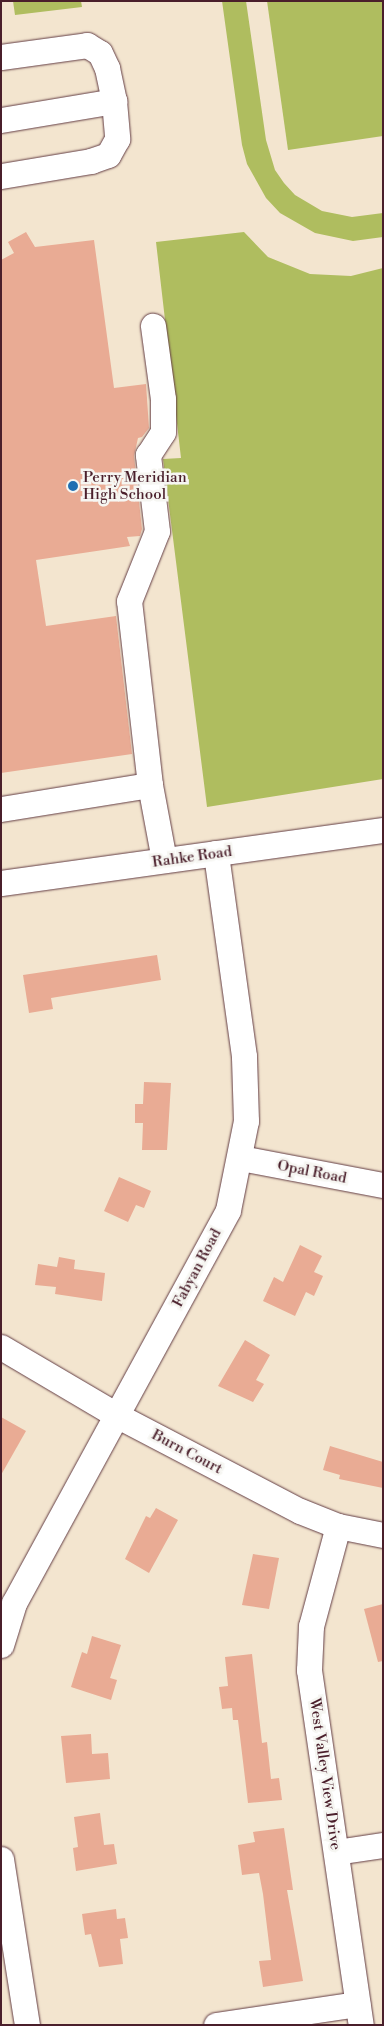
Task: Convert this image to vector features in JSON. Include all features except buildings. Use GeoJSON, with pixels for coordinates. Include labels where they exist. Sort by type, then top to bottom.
{"type":"FeatureCollection","features":[{"type":"Feature","properties":{"kind":"street"},"geometry":{"type":"LineString","coordinates":[[1,57],[87,45],[100,53],[107,68],[114,101],[117,139],[108,155],[91,161],[1,176]]}},
{"type":"Feature","properties":{"kind":"street"},"geometry":{"type":"LineString","coordinates":[[1,120],[114,101]]}},
{"type":"Feature","properties":{"kind":"street"},"geometry":{"type":"LineString","coordinates":[[153,326],[163,399],[163,432],[148,454],[157,531],[129,601],[150,785],[164,860]]}},
{"type":"Feature","properties":{"kind":"street"},"geometry":{"type":"LineString","coordinates":[[1,809],[150,785]]}},
{"type":"Feature","properties":{"kind":"street","name":"Rahke Road"},"geometry":{"type":"LineString","coordinates":[[1,884],[383,830]]}},
{"type":"Feature","properties":{"kind":"street","name":"Fabyan Road"},"geometry":{"type":"LineString","coordinates":[[1,1645],[14,1604],[118,1416],[228,1210],[241,1158],[246,1122],[244,1056],[216,853]]}},
{"type":"Feature","properties":{"kind":"street","name":"Opal Road"},"geometry":{"type":"LineString","coordinates":[[241,1158],[383,1185]]}},
{"type":"Feature","properties":{"kind":"street","name":"Burn Court"},"geometry":{"type":"LineString","coordinates":[[1,1347],[118,1416],[300,1511],[338,1526],[383,1535]]}},
{"type":"Feature","properties":{"kind":"street","name":"West Valley View Drive"},"geometry":{"type":"LineString","coordinates":[[338,1526],[311,1626],[309,1670],[359,2014]]}},
{"type":"Feature","properties":{"kind":"street"},"geometry":{"type":"LineString","coordinates":[[336,1852],[383,1845]]}},
{"type":"Feature","properties":{"kind":"street"},"geometry":{"type":"LineString","coordinates":[[1,1859],[27,2025]]}},
{"type":"Feature","properties":{"kind":"street"},"geometry":{"type":"LineString","coordinates":[[216,2025],[359,2014]]}},
{"type":"Feature","properties":{"kind":"green space"},"geometry":{"type":"Polygon","coordinates":[[[13,1],[81,1],[82,7],[15,15],[13,1]]]}},
{"type":"Feature","properties":{"kind":"green space"},"geometry":{"type":"Polygon","coordinates":[[[222,1],[246,1],[266,140],[275,170],[295,195],[322,211],[352,217],[383,213],[383,237],[353,241],[315,233],[280,213],[266,198],[247,164],[242,145],[222,1]]]}},
{"type":"Feature","properties":{"kind":"green space"},"geometry":{"type":"Polygon","coordinates":[[[267,1],[383,1],[383,136],[288,150],[267,1]]]}},
{"type":"Feature","properties":{"kind":"green space"},"geometry":{"type":"Polygon","coordinates":[[[244,232],[268,257],[310,274],[351,276],[383,268],[383,779],[207,807],[163,459],[181,458],[156,242],[244,232]]]}},
{"type":"Feature","properties":{"kind":"place","name":"Perry Meridian High School"},"geometry":{"type":"Point","coordinates":[73,486]}}]}
